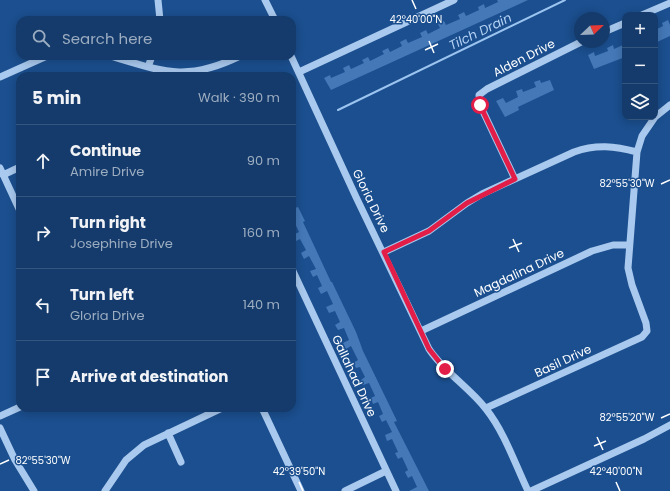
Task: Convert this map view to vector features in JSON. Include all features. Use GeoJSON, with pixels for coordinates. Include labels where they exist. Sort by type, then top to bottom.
{"type":"FeatureCollection","features":[{"type":"Feature","properties":{"kind":"street"},"geometry":{"type":"LineString","coordinates":[[158,0],[160,16]]}},
{"type":"Feature","properties":{"kind":"street"},"geometry":{"type":"LineString","coordinates":[[265,0],[273,16]]}},
{"type":"Feature","properties":{"kind":"street"},"geometry":{"type":"LineString","coordinates":[[299,72],[454,0]]}},
{"type":"Feature","properties":{"kind":"street"},"geometry":{"type":"LineString","coordinates":[[648,12],[670,2]]}},
{"type":"Feature","properties":{"kind":"street"},"geometry":{"type":"LineString","coordinates":[[610,29],[622,23]]}},
{"type":"Feature","properties":{"kind":"street","name":"Alden Drive"},"geometry":{"type":"LineString","coordinates":[[515,179],[480,105],[479,95],[487,89],[574,46]]}},
{"type":"Feature","properties":{"kind":"street"},"geometry":{"type":"LineString","coordinates":[[0,77],[38,60]]}},
{"type":"Feature","properties":{"kind":"street"},"geometry":{"type":"LineString","coordinates":[[124,60],[172,72]]}},
{"type":"Feature","properties":{"kind":"street"},"geometry":{"type":"LineString","coordinates":[[148,67],[151,60]]}},
{"type":"Feature","properties":{"kind":"street"},"geometry":{"type":"LineString","coordinates":[[205,72],[231,60]]}},
{"type":"Feature","properties":{"kind":"street","name":"Gloria Drive"},"geometry":{"type":"LineString","coordinates":[[294,60],[356,197],[384,252],[429,349],[439,363],[486,408],[499,428],[528,491]]}},
{"type":"Feature","properties":{"kind":"street"},"geometry":{"type":"LineString","coordinates":[[658,115],[670,105]]}},
{"type":"Feature","properties":{"kind":"street"},"geometry":{"type":"LineString","coordinates":[[629,245],[637,152],[642,136],[653,120]]}},
{"type":"Feature","properties":{"kind":"street"},"geometry":{"type":"LineString","coordinates":[[384,252],[429,231],[467,203],[574,152],[588,148],[613,146],[637,152]]}},
{"type":"Feature","properties":{"kind":"street"},"geometry":{"type":"LineString","coordinates":[[16,168],[2,171],[16,202]]}},
{"type":"Feature","properties":{"kind":"street","name":"Magdalina Drive"},"geometry":{"type":"LineString","coordinates":[[421,331],[592,251],[613,245],[629,245]]}},
{"type":"Feature","properties":{"kind":"street","name":"Basil Drive"},"geometry":{"type":"LineString","coordinates":[[486,408],[642,337],[647,331],[646,323],[632,285],[628,268],[629,245]]}},
{"type":"Feature","properties":{"kind":"street","name":"Gallahad Drive"},"geometry":{"type":"LineString","coordinates":[[296,282],[396,491]]}},
{"type":"Feature","properties":{"kind":"street"},"geometry":{"type":"LineString","coordinates":[[0,416],[16,409]]}},
{"type":"Feature","properties":{"kind":"street"},"geometry":{"type":"LineString","coordinates":[[105,491],[132,454],[144,445],[213,412]]}},
{"type":"Feature","properties":{"kind":"street"},"geometry":{"type":"LineString","coordinates":[[264,412],[300,491]]}},
{"type":"Feature","properties":{"kind":"street"},"geometry":{"type":"LineString","coordinates":[[531,491],[644,439],[670,425]]}},
{"type":"Feature","properties":{"kind":"street"},"geometry":{"type":"LineString","coordinates":[[0,428],[17,464],[34,491]]}},
{"type":"Feature","properties":{"kind":"street"},"geometry":{"type":"LineString","coordinates":[[168,433],[181,462]]}},
{"type":"Feature","properties":{"kind":"street"},"geometry":{"type":"LineString","coordinates":[[345,491],[386,472]]}},
{"type":"Feature","properties":{"kind":"building"},"geometry":{"type":"Polygon","coordinates":[[[497,0],[528,0],[331,90],[324,78],[330,75],[331,78],[345,72],[343,68],[349,65],[351,69],[364,63],[362,60],[368,57],[370,61],[384,54],[382,51],[388,48],[390,52],[402,46],[400,42],[406,39],[408,43],[422,37],[420,33],[426,30],[428,34],[440,28],[438,24],[444,21],[446,25],[460,19],[458,15],[464,12],[466,16],[479,10],[478,7],[484,4],[485,8],[498,2],[497,0]]]}},
{"type":"Feature","properties":{"kind":"building"},"geometry":{"type":"Polygon","coordinates":[[[668,20],[670,25],[670,36],[658,42],[658,28],[663,26],[662,23],[668,20]]]}},
{"type":"Feature","properties":{"kind":"building"},"geometry":{"type":"Polygon","coordinates":[[[613,45],[614,49],[622,45],[622,58],[594,69],[588,55],[594,52],[595,56],[608,51],[607,48],[610,48],[613,45]]]}},
{"type":"Feature","properties":{"kind":"building"},"geometry":{"type":"Polygon","coordinates":[[[540,80],[541,83],[550,80],[554,90],[518,107],[519,110],[505,117],[496,101],[503,98],[506,103],[518,97],[516,91],[522,89],[523,92],[536,87],[534,82],[540,80]]]}},
{"type":"Feature","properties":{"kind":"building"},"geometry":{"type":"Polygon","coordinates":[[[298,207],[305,221],[303,222],[397,421],[394,422],[429,491],[409,491],[417,487],[412,476],[408,478],[405,472],[408,470],[402,457],[398,459],[395,453],[398,452],[392,439],[387,441],[385,435],[392,432],[386,420],[382,422],[379,416],[383,414],[378,402],[373,404],[371,398],[375,396],[369,383],[363,385],[361,380],[365,377],[360,367],[356,368],[353,363],[358,360],[351,346],[346,349],[343,343],[349,340],[344,328],[338,330],[335,325],[340,322],[335,311],[329,313],[326,307],[333,304],[327,291],[321,294],[318,288],[322,286],[317,275],[313,277],[310,271],[316,269],[309,256],[304,259],[301,253],[306,250],[300,239],[296,241],[296,234],[299,232],[296,226],[296,208],[298,207]]]}},
{"type":"Feature","properties":{"kind":"waterway","name":"Tilch Drain"},"geometry":{"type":"LineString","coordinates":[[338,110],[565,0]]}},
{"type":"Feature","properties":{"kind":"route"},"geometry":{"type":"LineString","coordinates":[[445,369],[429,349],[384,252],[429,231],[467,203],[482,194],[515,179],[480,105]]}}]}
